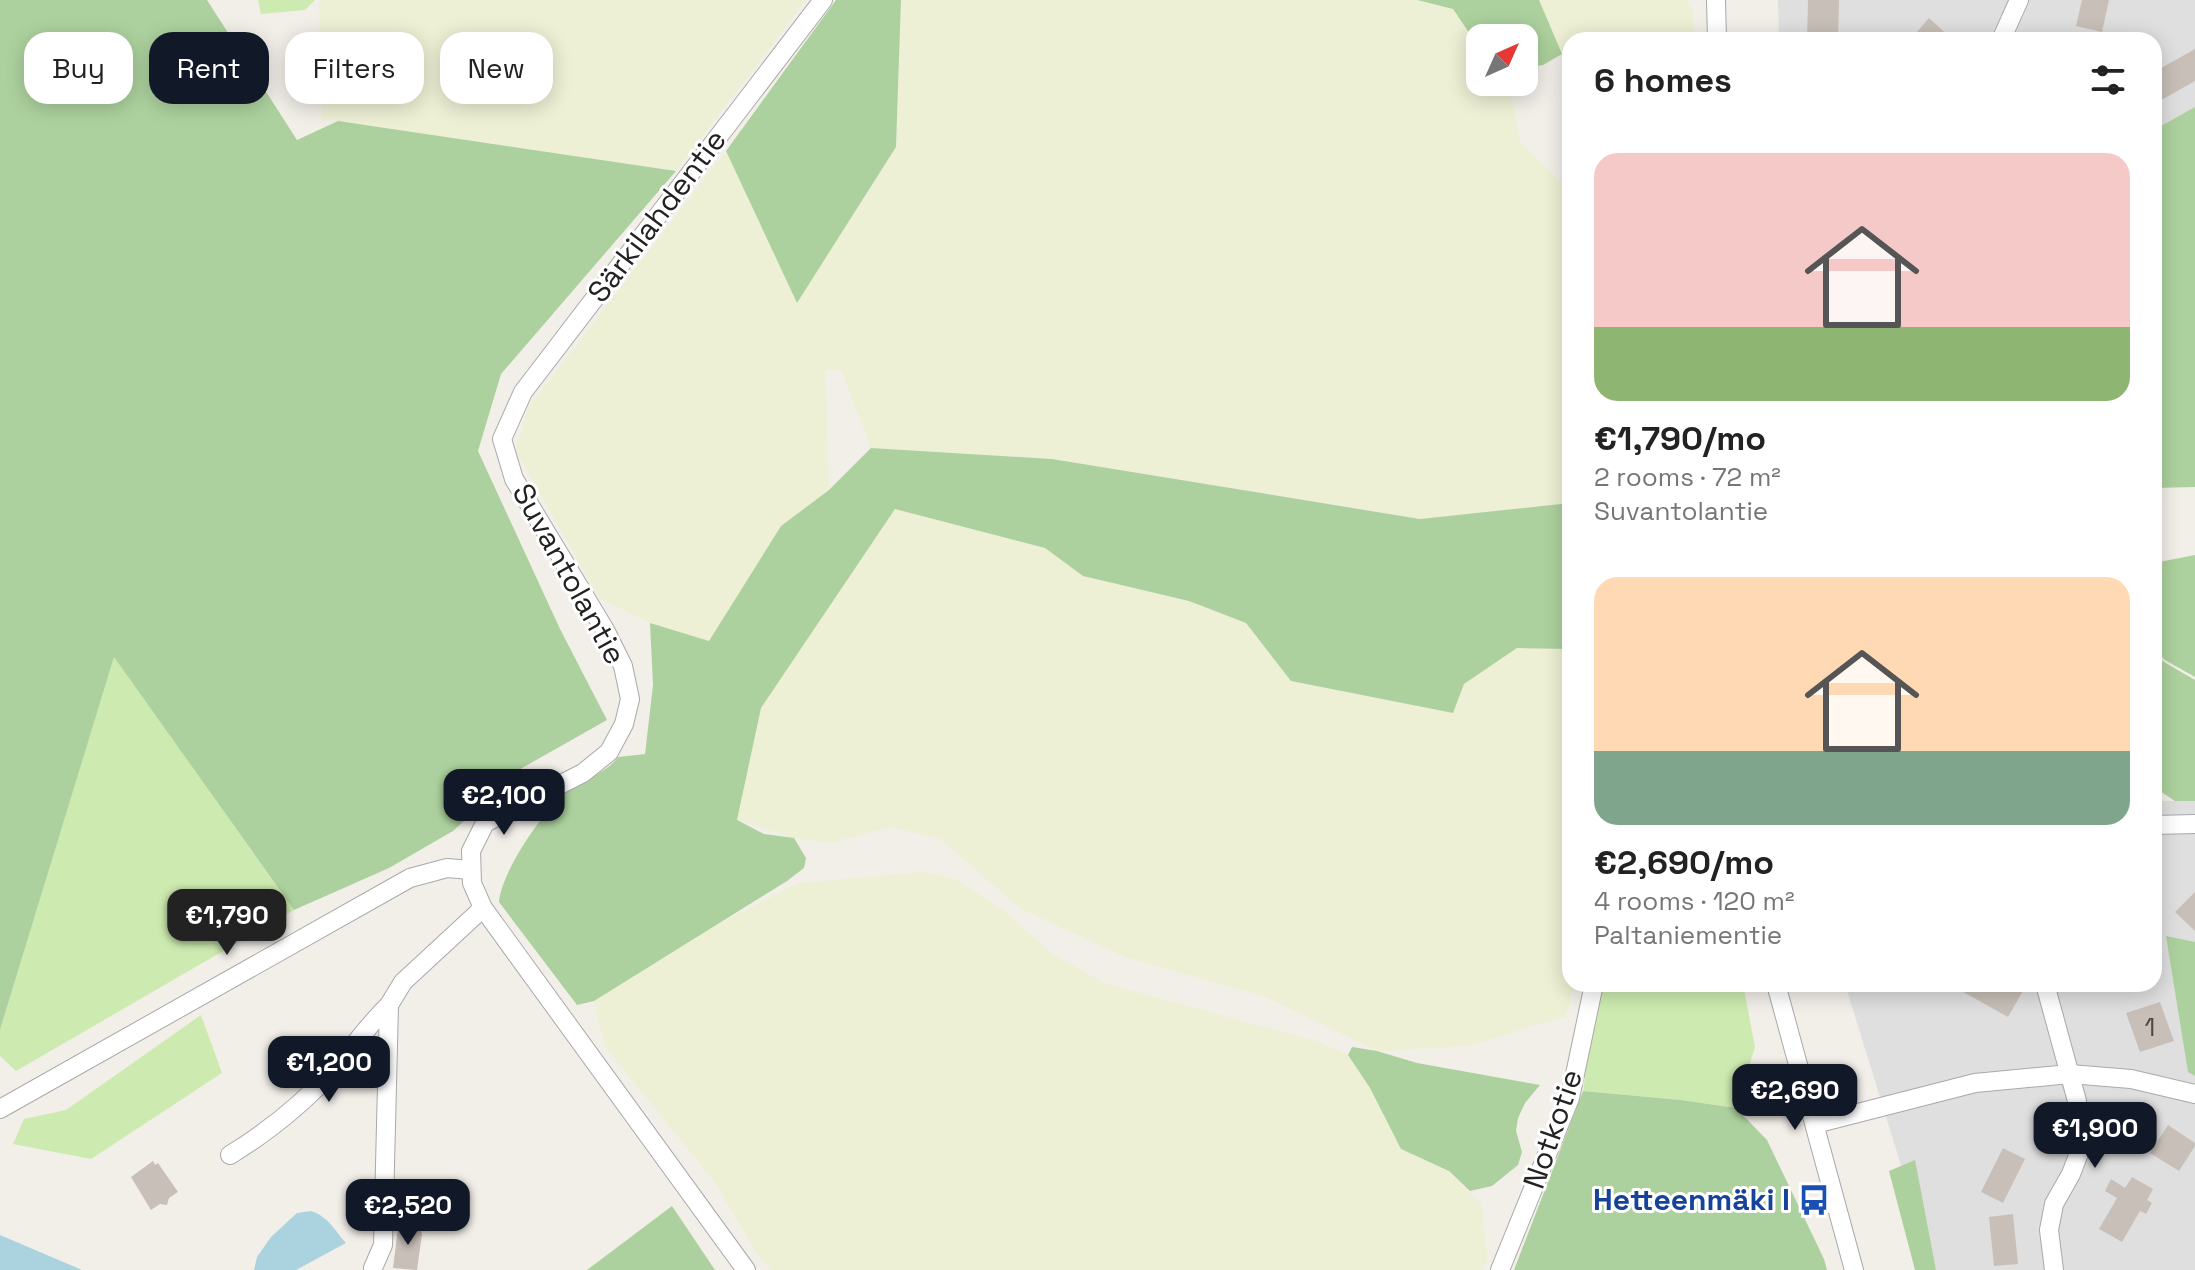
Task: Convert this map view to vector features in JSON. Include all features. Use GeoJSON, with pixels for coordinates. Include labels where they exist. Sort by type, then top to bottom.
{"type":"FeatureCollection","features":[{"type":"Feature","properties":{"kind":"street","name":"Särkilahdentie"},"geometry":{"type":"LineString","coordinates":[[502,439],[523,392],[823,0]]}},
{"type":"Feature","properties":{"kind":"street"},"geometry":{"type":"LineString","coordinates":[[1716,0],[1717,32]]}},
{"type":"Feature","properties":{"kind":"street"},"geometry":{"type":"LineString","coordinates":[[2005,32],[2019,0]]}},
{"type":"Feature","properties":{"kind":"street","name":"Suvantolantie"},"geometry":{"type":"LineString","coordinates":[[471,870],[471,851],[485,823],[583,773],[609,752],[624,724],[630,699],[623,666],[605,630],[514,479],[502,439]]}},
{"type":"Feature","properties":{"kind":"street"},"geometry":{"type":"LineString","coordinates":[[2162,825],[2195,824]]}},
{"type":"Feature","properties":{"kind":"street"},"geometry":{"type":"LineString","coordinates":[[0,1109],[410,878],[447,868],[471,870],[472,883],[483,908],[746,1270]]}},
{"type":"Feature","properties":{"kind":"street"},"geometry":{"type":"LineString","coordinates":[[230,1155],[296,1107],[335,1068],[389,1005],[403,982],[483,908]]}},
{"type":"Feature","properties":{"kind":"street","name":"Notkotie"},"geometry":{"type":"LineString","coordinates":[[1500,1270],[1570,1098],[1592,992]]}},
{"type":"Feature","properties":{"kind":"street"},"geometry":{"type":"LineString","coordinates":[[1778,992],[1854,1270]]}},
{"type":"Feature","properties":{"kind":"street"},"geometry":{"type":"LineString","coordinates":[[2047,992],[2077,1101],[2079,1153],[2054,1204],[2051,1217],[2049,1230],[2054,1270]]}},
{"type":"Feature","properties":{"kind":"street"},"geometry":{"type":"LineString","coordinates":[[373,1268],[383,1245],[389,1005]]}},
{"type":"Feature","properties":{"kind":"street"},"geometry":{"type":"LineString","coordinates":[[1815,1124],[1975,1083],[2070,1074],[2131,1079],[2195,1094]]}},
{"type":"Feature","properties":{"kind":"shaded area"},"geometry":{"type":"Polygon","coordinates":[[[1778,0],[2195,0],[2195,130],[2162,149],[2162,32],[1779,32],[1778,0]]]}},
{"type":"Feature","properties":{"kind":"shaded area"},"geometry":{"type":"Polygon","coordinates":[[[2162,801],[2195,801],[2195,1270],[1923,1270],[1904,1175],[1847,992],[2162,992],[2162,801]]]}},
{"type":"Feature","properties":{"kind":"green space"},"geometry":{"type":"Polygon","coordinates":[[[0,0],[207,0],[228,32],[149,32],[149,104],[269,104],[269,96],[297,140],[338,121],[676,171],[501,374],[478,451],[560,629],[607,720],[522,768],[453,831],[389,868],[294,910],[114,657],[0,1030],[0,0]]]}},
{"type":"Feature","properties":{"kind":"green space"},"geometry":{"type":"Polygon","coordinates":[[[258,0],[315,0],[305,10],[261,14],[258,0]]]}},
{"type":"Feature","properties":{"kind":"green space"},"geometry":{"type":"Polygon","coordinates":[[[319,0],[806,0],[676,171],[322,119],[322,104],[424,104],[424,32],[320,32],[319,0]]]}},
{"type":"Feature","properties":{"kind":"green space"},"geometry":{"type":"Polygon","coordinates":[[[836,0],[901,0],[896,147],[797,303],[726,151],[836,0]]]}},
{"type":"Feature","properties":{"kind":"green space"},"geometry":{"type":"Polygon","coordinates":[[[901,0],[1417,0],[1453,9],[1466,29],[1466,96],[1509,96],[1513,102],[1520,142],[1562,183],[1562,504],[1420,519],[1052,459],[871,448],[841,370],[825,370],[829,490],[816,505],[781,526],[709,641],[650,623],[599,598],[516,451],[528,408],[726,151],[797,302],[896,147],[901,0]]]}},
{"type":"Feature","properties":{"kind":"green space"},"geometry":{"type":"Polygon","coordinates":[[[1417,0],[1539,0],[1562,54],[1538,66],[1538,24],[1466,24],[1466,28],[1453,9],[1417,0]]]}},
{"type":"Feature","properties":{"kind":"green space"},"geometry":{"type":"Polygon","coordinates":[[[1538,0],[1686,0],[1693,11],[1694,32],[1562,32],[1562,59],[1538,0]]]}},
{"type":"Feature","properties":{"kind":"green space"},"geometry":{"type":"Polygon","coordinates":[[[2195,107],[2195,487],[2162,488],[2162,126],[2195,107]]]}},
{"type":"Feature","properties":{"kind":"green space"},"geometry":{"type":"Polygon","coordinates":[[[871,448],[1052,459],[1420,519],[1562,504],[1562,649],[1517,648],[1464,684],[1453,713],[1291,681],[1246,623],[1189,601],[1083,576],[1045,548],[895,509],[761,708],[737,820],[764,834],[794,838],[806,858],[804,868],[594,1001],[577,1005],[499,902],[508,873],[526,840],[561,797],[618,757],[645,754],[653,685],[650,623],[709,641],[781,526],[829,490],[871,448]]]}},
{"type":"Feature","properties":{"kind":"green space"},"geometry":{"type":"Polygon","coordinates":[[[895,509],[1045,548],[1083,576],[1189,601],[1246,623],[1291,681],[1453,713],[1464,684],[1517,648],[1562,649],[1562,992],[1572,992],[1566,1017],[1470,1046],[1377,1051],[1266,997],[1125,957],[1021,909],[940,839],[891,827],[830,843],[794,838],[737,820],[755,717],[895,509]]]}},
{"type":"Feature","properties":{"kind":"green space"},"geometry":{"type":"Polygon","coordinates":[[[2195,555],[2195,677],[2162,657],[2162,561],[2195,555]]]}},
{"type":"Feature","properties":{"kind":"green space"},"geometry":{"type":"Polygon","coordinates":[[[114,656],[294,910],[16,1071],[0,1056],[0,1030],[114,656]]]}},
{"type":"Feature","properties":{"kind":"green space"},"geometry":{"type":"Polygon","coordinates":[[[2162,660],[2195,680],[2195,801],[2175,801],[2162,792],[2162,660]]]}},
{"type":"Feature","properties":{"kind":"green space"},"geometry":{"type":"Polygon","coordinates":[[[923,872],[955,879],[1002,909],[1051,953],[1104,983],[1320,1042],[1348,1055],[1370,1088],[1401,1149],[1449,1171],[1481,1204],[1488,1259],[1482,1270],[770,1270],[757,1254],[713,1180],[605,1047],[594,1001],[707,930],[798,883],[923,872]]]}},
{"type":"Feature","properties":{"kind":"green space"},"geometry":{"type":"Polygon","coordinates":[[[2166,936],[2195,942],[2195,1076],[2188,1072],[2166,936]]]}},
{"type":"Feature","properties":{"kind":"green space"},"geometry":{"type":"Polygon","coordinates":[[[1601,992],[1745,992],[1755,1047],[1736,1108],[1583,1091],[1601,992]]]}},
{"type":"Feature","properties":{"kind":"green space"},"geometry":{"type":"Polygon","coordinates":[[[201,1015],[222,1073],[91,1159],[13,1144],[24,1119],[66,1110],[201,1015]]]}},
{"type":"Feature","properties":{"kind":"green space"},"geometry":{"type":"Polygon","coordinates":[[[1352,1047],[1417,1063],[1540,1085],[1525,1103],[1518,1118],[1516,1131],[1522,1152],[1518,1165],[1492,1186],[1470,1191],[1449,1171],[1401,1149],[1370,1088],[1348,1055],[1352,1047]]]}},
{"type":"Feature","properties":{"kind":"green space"},"geometry":{"type":"Polygon","coordinates":[[[1583,1091],[1736,1108],[1767,1140],[1827,1270],[1514,1270],[1583,1091]]]}},
{"type":"Feature","properties":{"kind":"green space"},"geometry":{"type":"Polygon","coordinates":[[[1915,1160],[1936,1270],[1915,1270],[1889,1171],[1915,1160]]]}},
{"type":"Feature","properties":{"kind":"green space"},"geometry":{"type":"Polygon","coordinates":[[[672,1206],[715,1270],[587,1270],[672,1206]]]}},
{"type":"Feature","properties":{"kind":"water"},"geometry":{"type":"Polygon","coordinates":[[[311,1211],[327,1220],[346,1243],[296,1270],[254,1270],[257,1257],[271,1237],[297,1213],[311,1211]]]}},
{"type":"Feature","properties":{"kind":"water"},"geometry":{"type":"Polygon","coordinates":[[[0,1235],[82,1270],[0,1270],[0,1235]]]}},
{"type":"Feature","properties":{"kind":"building"},"geometry":{"type":"Polygon","coordinates":[[[1808,0],[1839,0],[1838,32],[1807,32],[1808,0]]]}},
{"type":"Feature","properties":{"kind":"building"},"geometry":{"type":"Polygon","coordinates":[[[2082,0],[2109,0],[2102,32],[2076,26],[2082,0]]]}},
{"type":"Feature","properties":{"kind":"building"},"geometry":{"type":"Polygon","coordinates":[[[1929,18],[1944,32],[1917,32],[1929,18]]]}},
{"type":"Feature","properties":{"kind":"building"},"geometry":{"type":"Polygon","coordinates":[[[2195,49],[2195,81],[2162,100],[2162,68],[2195,49]]]}},
{"type":"Feature","properties":{"kind":"building"},"geometry":{"type":"Polygon","coordinates":[[[2195,892],[2195,931],[2175,912],[2195,892]]]}},
{"type":"Feature","properties":{"kind":"building"},"geometry":{"type":"Polygon","coordinates":[[[1963,992],[2022,992],[2008,1017],[1963,992]]]}},
{"type":"Feature","properties":{"kind":"building"},"geometry":{"type":"Polygon","coordinates":[[[2160,1002],[2174,1041],[2140,1052],[2126,1013],[2160,1002]]]}},
{"type":"Feature","properties":{"kind":"building"},"geometry":{"type":"Polygon","coordinates":[[[2168,1125],[2195,1143],[2179,1171],[2150,1153],[2168,1125]]]}},
{"type":"Feature","properties":{"kind":"building"},"geometry":{"type":"Polygon","coordinates":[[[2003,1148],[2025,1159],[2003,1203],[1981,1192],[2003,1148]]]}},
{"type":"Feature","properties":{"kind":"building"},"geometry":{"type":"Polygon","coordinates":[[[153,1161],[155,1165],[158,1163],[178,1192],[169,1198],[167,1205],[160,1204],[151,1210],[131,1177],[153,1161]]]}},
{"type":"Feature","properties":{"kind":"building"},"geometry":{"type":"Polygon","coordinates":[[[2132,1177],[2153,1189],[2147,1200],[2152,1203],[2146,1214],[2140,1211],[2122,1242],[2099,1229],[2117,1198],[2105,1191],[2111,1179],[2125,1188],[2132,1177]]]}},
{"type":"Feature","properties":{"kind":"building"},"geometry":{"type":"Polygon","coordinates":[[[2013,1214],[2018,1264],[1994,1266],[1989,1217],[2013,1214]]]}},
{"type":"Feature","properties":{"kind":"building"},"geometry":{"type":"Polygon","coordinates":[[[419,1223],[422,1234],[417,1270],[393,1268],[398,1228],[419,1223]]]}},
{"type":"Feature","properties":{"kind":"place","name":"Hetteenmäki I"},"geometry":{"type":"Point","coordinates":[1814,1200]}}]}
